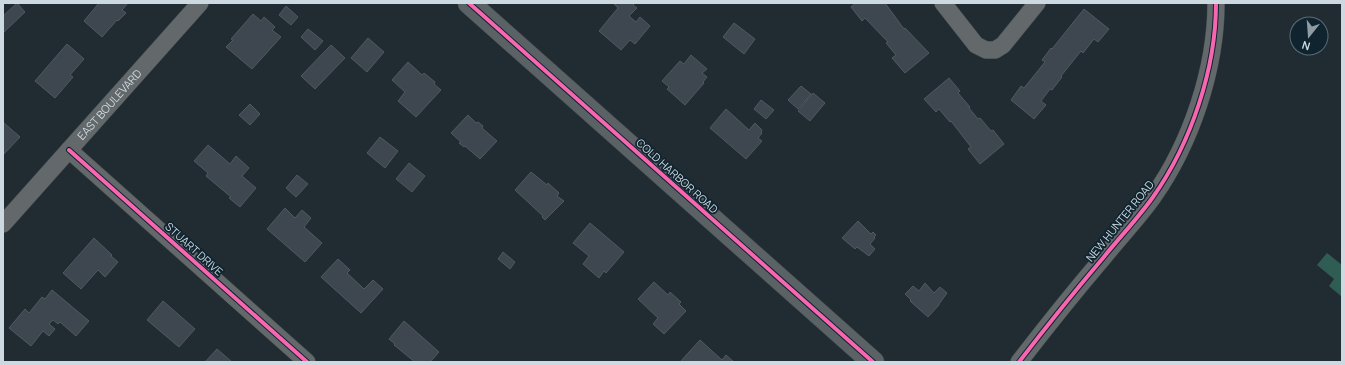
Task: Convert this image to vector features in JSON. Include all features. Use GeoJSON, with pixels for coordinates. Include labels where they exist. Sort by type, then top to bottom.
{"type":"FeatureCollection","features":[{"type":"Feature","properties":{"kind":"main road","name":"COLD HARBOR ROAD"},"geometry":{"type":"LineString","coordinates":[[469,3],[873,362]]}},
{"type":"Feature","properties":{"kind":"street","name":"EAST BOULEVARD"},"geometry":{"type":"LineString","coordinates":[[3,224],[200,3]]}},
{"type":"Feature","properties":{"kind":"street"},"geometry":{"type":"LineString","coordinates":[[943,3],[976,45],[986,50],[995,50],[1003,45],[1037,3]]}},
{"type":"Feature","properties":{"kind":"street","name":"NEW HUNTER ROAD"},"geometry":{"type":"LineString","coordinates":[[1019,362],[1065,303],[1153,198],[1173,164],[1190,128],[1203,90],[1212,52],[1216,3]]}},
{"type":"Feature","properties":{"kind":"street","name":"STUART DRIVE"},"geometry":{"type":"LineString","coordinates":[[69,150],[307,362]]}},
{"type":"Feature","properties":{"kind":"shaded area"},"geometry":{"type":"Polygon","coordinates":[[[1327,253],[1342,265],[1342,297],[1329,286],[1334,279],[1317,265],[1327,253]]]}},
{"type":"Feature","properties":{"kind":"building"},"geometry":{"type":"Polygon","coordinates":[[[17,3],[25,12],[3,33],[3,16],[17,3]]]}},
{"type":"Feature","properties":{"kind":"building"},"geometry":{"type":"Polygon","coordinates":[[[99,3],[128,3],[122,10],[126,13],[118,21],[117,20],[102,37],[84,21],[99,3]]]}},
{"type":"Feature","properties":{"kind":"building"},"geometry":{"type":"Polygon","coordinates":[[[613,3],[635,3],[633,5],[637,8],[629,16],[636,22],[640,17],[650,26],[635,44],[630,40],[621,50],[599,31],[618,8],[613,3]]]}},
{"type":"Feature","properties":{"kind":"building"},"geometry":{"type":"Polygon","coordinates":[[[856,3],[885,3],[904,29],[905,28],[929,53],[905,73],[892,58],[896,55],[886,43],[888,42],[865,18],[862,21],[851,7],[856,3]]]}},
{"type":"Feature","properties":{"kind":"building"},"geometry":{"type":"Polygon","coordinates":[[[286,6],[298,17],[291,25],[279,15],[286,6]]]}},
{"type":"Feature","properties":{"kind":"building"},"geometry":{"type":"Polygon","coordinates":[[[1084,9],[1109,29],[1098,42],[1094,39],[1083,53],[1081,51],[1052,90],[1050,89],[1041,101],[1046,105],[1034,119],[1011,100],[1021,86],[1024,88],[1045,62],[1042,60],[1084,9]]]}},
{"type":"Feature","properties":{"kind":"building"},"geometry":{"type":"Polygon","coordinates":[[[253,14],[261,21],[264,17],[275,27],[272,30],[281,37],[252,69],[226,47],[253,14]]]}},
{"type":"Feature","properties":{"kind":"building"},"geometry":{"type":"Polygon","coordinates":[[[734,23],[755,39],[744,54],[723,37],[734,23]]]}},
{"type":"Feature","properties":{"kind":"building"},"geometry":{"type":"Polygon","coordinates":[[[308,29],[323,41],[315,50],[301,37],[308,29]]]}},
{"type":"Feature","properties":{"kind":"building"},"geometry":{"type":"Polygon","coordinates":[[[368,38],[384,52],[367,72],[351,58],[368,38]]]}},
{"type":"Feature","properties":{"kind":"building"},"geometry":{"type":"Polygon","coordinates":[[[67,44],[84,59],[70,75],[73,77],[55,98],[35,81],[67,44]]]}},
{"type":"Feature","properties":{"kind":"building"},"geometry":{"type":"Polygon","coordinates":[[[331,45],[345,58],[315,89],[301,76],[331,45]]]}},
{"type":"Feature","properties":{"kind":"building"},"geometry":{"type":"Polygon","coordinates":[[[691,55],[707,69],[702,73],[707,77],[703,82],[704,83],[685,105],[667,89],[669,87],[662,81],[680,61],[684,64],[691,55]]]}},
{"type":"Feature","properties":{"kind":"building"},"geometry":{"type":"Polygon","coordinates":[[[408,62],[422,75],[424,73],[435,82],[434,84],[441,90],[416,117],[398,101],[405,92],[392,80],[408,62]]]}},
{"type":"Feature","properties":{"kind":"building"},"geometry":{"type":"Polygon","coordinates":[[[949,78],[960,91],[958,93],[978,119],[980,118],[991,131],[993,130],[1004,144],[980,164],[968,149],[971,147],[951,121],[950,122],[939,109],[936,112],[924,99],[949,78]]]}},
{"type":"Feature","properties":{"kind":"building"},"geometry":{"type":"Polygon","coordinates":[[[801,86],[811,94],[798,109],[788,100],[801,86]]]}},
{"type":"Feature","properties":{"kind":"building"},"geometry":{"type":"Polygon","coordinates":[[[813,93],[825,103],[810,121],[798,111],[813,93]]]}},
{"type":"Feature","properties":{"kind":"building"},"geometry":{"type":"Polygon","coordinates":[[[761,100],[774,110],[766,119],[754,109],[761,100]]]}},
{"type":"Feature","properties":{"kind":"building"},"geometry":{"type":"Polygon","coordinates":[[[250,104],[260,114],[250,125],[239,115],[250,104]]]}},
{"type":"Feature","properties":{"kind":"building"},"geometry":{"type":"Polygon","coordinates":[[[726,109],[749,130],[755,123],[762,130],[762,133],[758,138],[762,141],[746,159],[710,128],[726,109]]]}},
{"type":"Feature","properties":{"kind":"building"},"geometry":{"type":"Polygon","coordinates":[[[468,115],[476,123],[478,122],[483,126],[482,128],[497,141],[480,159],[465,146],[464,147],[459,143],[461,142],[451,133],[468,115]]]}},
{"type":"Feature","properties":{"kind":"building"},"geometry":{"type":"Polygon","coordinates":[[[3,122],[20,137],[3,155],[3,122]]]}},
{"type":"Feature","properties":{"kind":"building"},"geometry":{"type":"Polygon","coordinates":[[[380,137],[398,151],[385,168],[367,153],[380,137]]]}},
{"type":"Feature","properties":{"kind":"building"},"geometry":{"type":"Polygon","coordinates":[[[208,145],[230,164],[236,156],[249,168],[242,176],[256,188],[240,207],[229,198],[231,197],[206,176],[208,173],[194,161],[208,145]]]}},
{"type":"Feature","properties":{"kind":"building"},"geometry":{"type":"Polygon","coordinates":[[[409,163],[425,176],[412,192],[396,179],[409,163]]]}},
{"type":"Feature","properties":{"kind":"building"},"geometry":{"type":"Polygon","coordinates":[[[531,172],[547,185],[548,183],[559,193],[557,196],[564,201],[545,220],[542,217],[543,216],[515,190],[531,172]]]}},
{"type":"Feature","properties":{"kind":"building"},"geometry":{"type":"Polygon","coordinates":[[[297,175],[308,184],[296,197],[286,188],[297,175]]]}},
{"type":"Feature","properties":{"kind":"building"},"geometry":{"type":"Polygon","coordinates":[[[285,208],[295,218],[302,210],[311,218],[304,227],[322,243],[305,262],[267,229],[285,208]]]}},
{"type":"Feature","properties":{"kind":"building"},"geometry":{"type":"Polygon","coordinates":[[[858,221],[871,234],[873,232],[876,235],[870,244],[875,249],[869,256],[857,247],[855,249],[842,238],[858,221]]]}},
{"type":"Feature","properties":{"kind":"building"},"geometry":{"type":"Polygon","coordinates":[[[590,223],[624,252],[606,273],[604,271],[599,278],[583,264],[589,256],[573,243],[590,223]]]}},
{"type":"Feature","properties":{"kind":"building"},"geometry":{"type":"Polygon","coordinates":[[[94,238],[118,262],[105,277],[98,270],[81,289],[63,273],[94,238]]]}},
{"type":"Feature","properties":{"kind":"building"},"geometry":{"type":"Polygon","coordinates":[[[503,252],[515,262],[510,269],[498,259],[503,252]]]}},
{"type":"Feature","properties":{"kind":"building"},"geometry":{"type":"Polygon","coordinates":[[[338,259],[350,270],[347,273],[364,289],[373,280],[383,289],[361,313],[321,277],[338,259]]]}},
{"type":"Feature","properties":{"kind":"building"},"geometry":{"type":"Polygon","coordinates":[[[654,282],[668,295],[670,292],[681,302],[679,304],[686,311],[664,334],[653,324],[658,318],[638,299],[654,282]]]}},
{"type":"Feature","properties":{"kind":"building"},"geometry":{"type":"Polygon","coordinates":[[[925,283],[934,293],[940,287],[947,293],[928,317],[910,301],[911,300],[905,294],[913,286],[919,291],[925,283]]]}},
{"type":"Feature","properties":{"kind":"building"},"geometry":{"type":"Polygon","coordinates":[[[52,290],[89,321],[76,336],[60,322],[58,324],[53,320],[49,324],[55,329],[49,336],[43,331],[31,346],[9,328],[25,309],[29,313],[42,297],[45,299],[52,290]]]}},
{"type":"Feature","properties":{"kind":"building"},"geometry":{"type":"Polygon","coordinates":[[[163,301],[195,329],[179,347],[147,320],[163,301]]]}},
{"type":"Feature","properties":{"kind":"building"},"geometry":{"type":"Polygon","coordinates":[[[404,321],[439,352],[430,362],[415,362],[389,339],[404,321]]]}},
{"type":"Feature","properties":{"kind":"building"},"geometry":{"type":"Polygon","coordinates":[[[700,340],[722,360],[726,355],[734,362],[680,362],[700,340]]]}},
{"type":"Feature","properties":{"kind":"building"},"geometry":{"type":"Polygon","coordinates":[[[217,349],[232,362],[205,362],[217,349]]]}},
{"type":"Feature","properties":{"kind":"cycle path"},"geometry":{"type":"LineString","coordinates":[[469,3],[873,362]]}},
{"type":"Feature","properties":{"kind":"cycle path"},"geometry":{"type":"LineString","coordinates":[[1019,362],[1142,212],[1167,176],[1190,129],[1199,104],[1212,54],[1216,3]]}},
{"type":"Feature","properties":{"kind":"cycle path"},"geometry":{"type":"LineString","coordinates":[[69,150],[307,362]]}}]}
